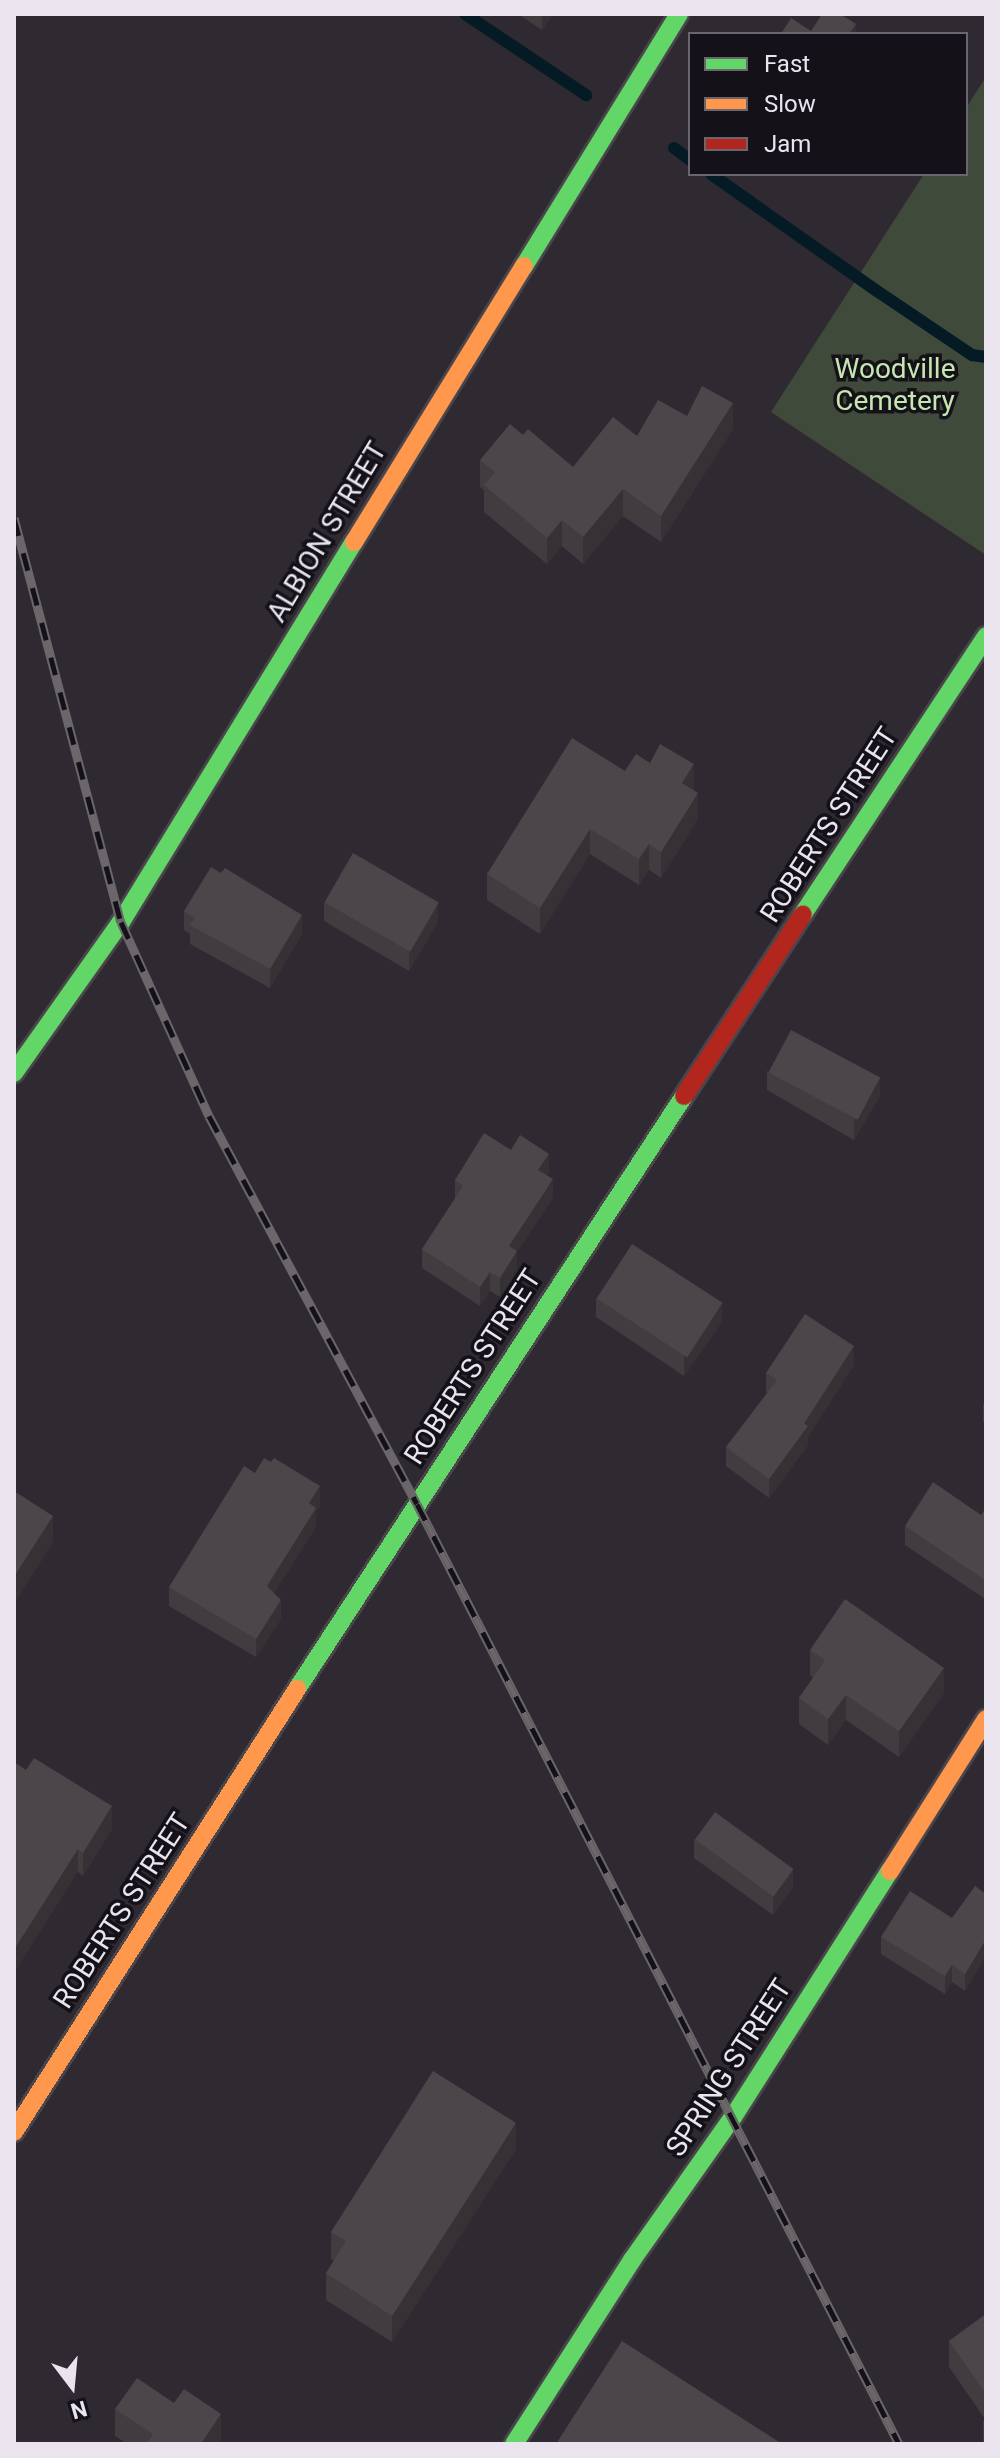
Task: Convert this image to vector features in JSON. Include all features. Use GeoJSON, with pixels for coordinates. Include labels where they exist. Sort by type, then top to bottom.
{"type":"FeatureCollection","features":[{"type":"Feature","properties":{"kind":"street","name":"ALBION STREET"},"geometry":{"type":"LineString","coordinates":[[14,1073],[121,922],[679,14]]}},
{"type":"Feature","properties":{"kind":"street","name":"ROBERTS STREET"},"geometry":{"type":"LineString","coordinates":[[14,2132],[386,1550],[986,636]]}},
{"type":"Feature","properties":{"kind":"street","name":"SPRING STREET"},"geometry":{"type":"LineString","coordinates":[[514,2444],[632,2260],[733,2117],[986,1719]]}},
{"type":"Feature","properties":{"kind":"green space","name":"Woodville Cemetery"},"geometry":{"type":"Polygon","coordinates":[[[986,77],[986,555],[771,412],[923,176],[968,176],[968,105],[986,77]]]}},
{"type":"Feature","properties":{"kind":"building"},"geometry":{"type":"Polygon","coordinates":[[[822,14],[840,14],[856,24],[850,32],[782,32],[791,18],[811,31],[822,14]]]}},
{"type":"Feature","properties":{"kind":"building"},"geometry":{"type":"Polygon","coordinates":[[[702,386],[733,403],[661,516],[623,489],[583,537],[562,520],[547,538],[484,485],[495,472],[480,460],[510,424],[523,435],[528,429],[573,467],[613,417],[637,436],[658,400],[687,416],[702,386]]]}},
{"type":"Feature","properties":{"kind":"building"},"geometry":{"type":"Polygon","coordinates":[[[572,738],[625,771],[636,754],[650,763],[660,744],[694,764],[682,783],[698,793],[661,852],[649,844],[639,859],[590,829],[540,908],[487,874],[572,738]]]}},
{"type":"Feature","properties":{"kind":"building"},"geometry":{"type":"Polygon","coordinates":[[[353,853],[439,902],[410,952],[324,902],[353,853]]]}},
{"type":"Feature","properties":{"kind":"building"},"geometry":{"type":"Polygon","coordinates":[[[211,867],[221,873],[225,868],[302,915],[270,969],[190,925],[195,918],[184,911],[211,867]]]}},
{"type":"Feature","properties":{"kind":"building"},"geometry":{"type":"Polygon","coordinates":[[[791,1030],[880,1077],[858,1120],[768,1072],[791,1030]]]}},
{"type":"Feature","properties":{"kind":"building"},"geometry":{"type":"Polygon","coordinates":[[[484,1133],[511,1150],[520,1135],[549,1154],[538,1170],[553,1179],[509,1246],[517,1251],[500,1278],[490,1272],[480,1287],[422,1249],[463,1186],[455,1180],[484,1133]]]}},
{"type":"Feature","properties":{"kind":"building"},"geometry":{"type":"Polygon","coordinates":[[[632,1244],[723,1303],[687,1357],[597,1299],[632,1244]]]}},
{"type":"Feature","properties":{"kind":"building"},"geometry":{"type":"Polygon","coordinates":[[[805,1314],[854,1346],[804,1423],[808,1426],[769,1479],[726,1447],[777,1380],[766,1373],[805,1314]]]}},
{"type":"Feature","properties":{"kind":"building"},"geometry":{"type":"Polygon","coordinates":[[[264,1458],[271,1462],[274,1458],[320,1486],[309,1503],[316,1508],[267,1586],[281,1600],[256,1639],[169,1587],[244,1466],[255,1473],[264,1458]]]}},
{"type":"Feature","properties":{"kind":"building"},"geometry":{"type":"Polygon","coordinates":[[[933,1482],[981,1515],[986,1508],[985,1580],[905,1526],[933,1482]]]}},
{"type":"Feature","properties":{"kind":"building"},"geometry":{"type":"Polygon","coordinates":[[[14,1491],[53,1516],[14,1577],[14,1491]]]}},
{"type":"Feature","properties":{"kind":"building"},"geometry":{"type":"Polygon","coordinates":[[[845,1599],[944,1668],[899,1731],[846,1695],[828,1719],[799,1698],[825,1660],[810,1650],[845,1599]]]}},
{"type":"Feature","properties":{"kind":"building"},"geometry":{"type":"Polygon","coordinates":[[[34,1758],[112,1806],[83,1853],[78,1849],[14,1950],[14,1762],[26,1770],[34,1758]]]}},
{"type":"Feature","properties":{"kind":"building"},"geometry":{"type":"Polygon","coordinates":[[[715,1812],[793,1869],[773,1897],[695,1840],[715,1812]]]}},
{"type":"Feature","properties":{"kind":"building"},"geometry":{"type":"Polygon","coordinates":[[[975,1886],[986,1894],[986,1939],[965,1974],[952,1965],[945,1976],[881,1937],[910,1891],[952,1918],[975,1886]]]}},
{"type":"Feature","properties":{"kind":"building"},"geometry":{"type":"Polygon","coordinates":[[[433,2071],[516,2123],[392,2316],[326,2273],[346,2241],[331,2232],[433,2071]]]}},
{"type":"Feature","properties":{"kind":"building"},"geometry":{"type":"Polygon","coordinates":[[[986,2314],[986,2394],[949,2341],[986,2314]]]}},
{"type":"Feature","properties":{"kind":"building"},"geometry":{"type":"Polygon","coordinates":[[[622,2341],[782,2444],[556,2444],[622,2341]]]}},
{"type":"Feature","properties":{"kind":"building"},"geometry":{"type":"Polygon","coordinates":[[[137,2378],[174,2403],[184,2389],[221,2414],[201,2444],[147,2444],[153,2434],[115,2409],[137,2378]]]}},
{"type":"Feature","properties":{"kind":"waterway"},"geometry":{"type":"LineString","coordinates":[[465,14],[586,95]]}},
{"type":"Feature","properties":{"kind":"waterway"},"geometry":{"type":"LineString","coordinates":[[674,148],[688,158]]}},
{"type":"Feature","properties":{"kind":"waterway"},"geometry":{"type":"LineString","coordinates":[[714,176],[972,355],[986,357]]}},
{"type":"Feature","properties":{"kind":"railway"},"geometry":{"type":"LineString","coordinates":[[14,518],[121,922],[209,1116],[417,1504],[899,2444]]}},
{"type":"Feature","properties":{"kind":"traffic: fast"},"geometry":{"type":"LineString","coordinates":[[524,266],[679,14]]}},
{"type":"Feature","properties":{"kind":"traffic: fast"},"geometry":{"type":"LineString","coordinates":[[14,1073],[121,922],[354,542]]}},
{"type":"Feature","properties":{"kind":"traffic: fast"},"geometry":{"type":"LineString","coordinates":[[803,914],[986,636]]}},
{"type":"Feature","properties":{"kind":"traffic: fast"},"geometry":{"type":"LineString","coordinates":[[297,1689],[684,1096]]}},
{"type":"Feature","properties":{"kind":"traffic: fast"},"geometry":{"type":"LineString","coordinates":[[514,2444],[632,2260],[733,2117],[890,1871]]}},
{"type":"Feature","properties":{"kind":"traffic: slow"},"geometry":{"type":"LineString","coordinates":[[354,542],[524,266]]}},
{"type":"Feature","properties":{"kind":"traffic: slow"},"geometry":{"type":"LineString","coordinates":[[14,2132],[297,1689]]}},
{"type":"Feature","properties":{"kind":"traffic: slow"},"geometry":{"type":"LineString","coordinates":[[890,1871],[986,1719]]}},
{"type":"Feature","properties":{"kind":"traffic: jam"},"geometry":{"type":"LineString","coordinates":[[684,1096],[803,914]]}}]}
